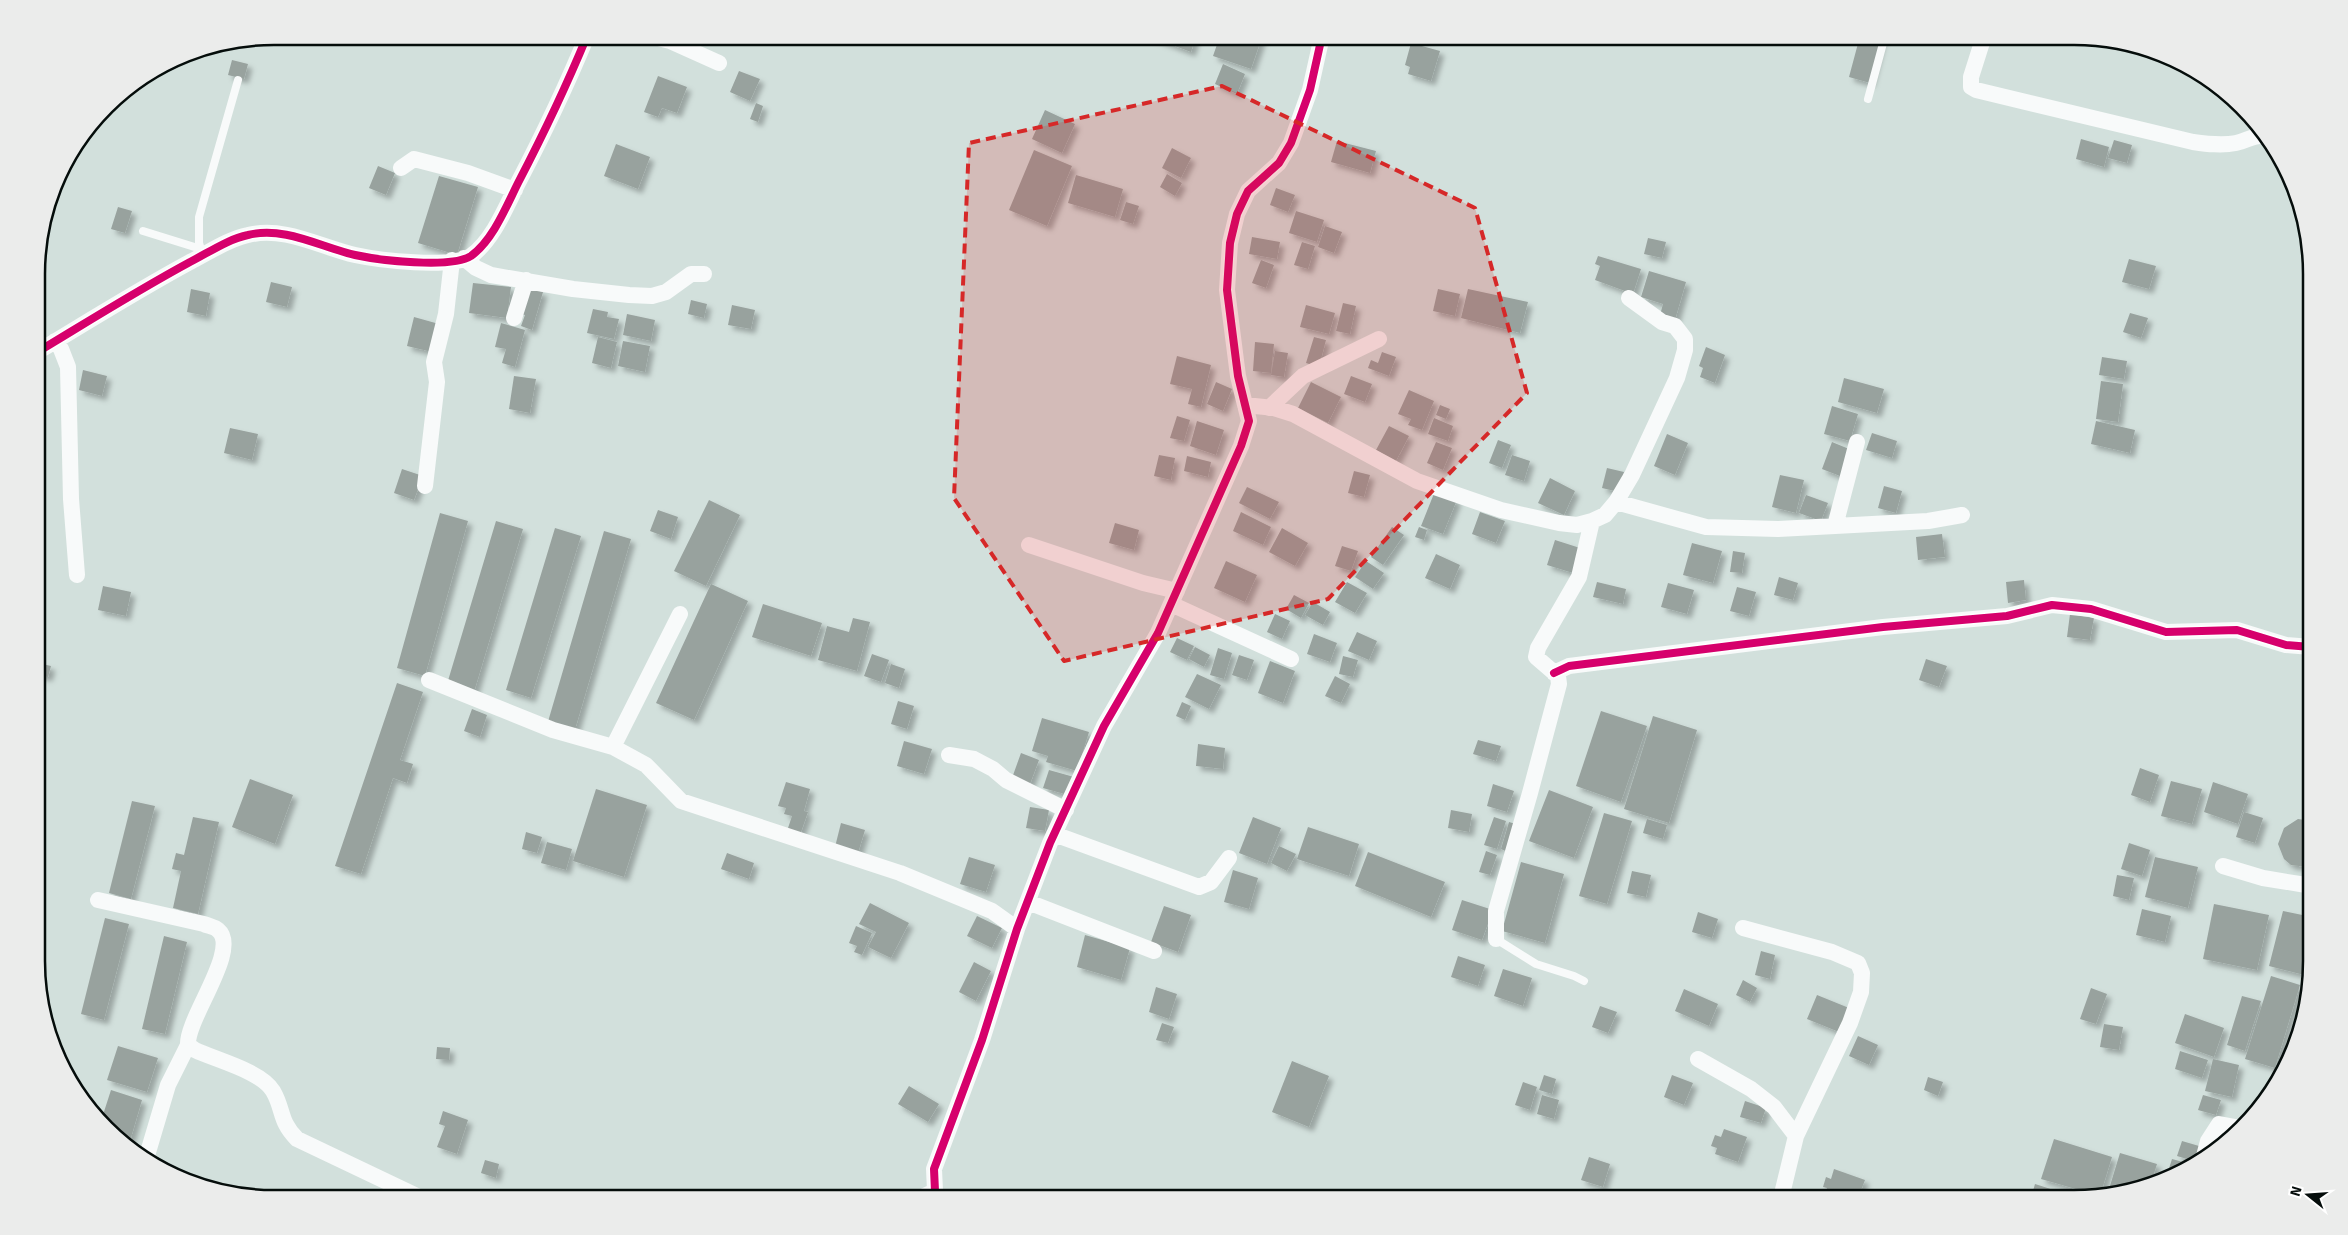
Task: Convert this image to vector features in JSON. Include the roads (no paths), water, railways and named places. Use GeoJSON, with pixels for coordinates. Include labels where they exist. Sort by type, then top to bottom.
{"type":"FeatureCollection","features":[{"type":"Feature","properties":{"kind":"street"},"geometry":{"type":"LineString","coordinates":[[45,347],[110,306],[202,252],[248,234],[276,232],[354,255],[382,260],[417,263],[470,256],[489,236],[515,190],[562,98],[583,45]]}},
{"type":"Feature","properties":{"kind":"street"},"geometry":{"type":"LineString","coordinates":[[679,45],[719,63]]}},
{"type":"Feature","properties":{"kind":"street"},"geometry":{"type":"LineString","coordinates":[[937,1190],[934,1168],[982,1040],[1017,929],[1054,834],[1104,726],[1158,632],[1241,446],[1249,422],[1238,376],[1227,290],[1230,243],[1237,214],[1248,191],[1279,163],[1291,143],[1310,90],[1320,45]]}},
{"type":"Feature","properties":{"kind":"street"},"geometry":{"type":"LineString","coordinates":[[1981,45],[1971,77],[1971,88],[1976,90],[2192,142],[2217,145],[2238,143],[2257,136]]}},
{"type":"Feature","properties":{"kind":"street"},"geometry":{"type":"LineString","coordinates":[[401,168],[414,159],[468,173],[515,190]]}},
{"type":"Feature","properties":{"kind":"street"},"geometry":{"type":"LineString","coordinates":[[458,259],[492,275],[573,289],[652,296],[666,292],[691,274],[704,274]]}},
{"type":"Feature","properties":{"kind":"street"},"geometry":{"type":"LineString","coordinates":[[425,486],[437,382],[434,362],[458,259]]}},
{"type":"Feature","properties":{"kind":"street"},"geometry":{"type":"LineString","coordinates":[[514,318],[526,280]]}},
{"type":"Feature","properties":{"kind":"street"},"geometry":{"type":"LineString","coordinates":[[1245,404],[1293,414],[1417,481],[1501,510],[1559,523],[1577,525],[1592,522],[1605,515],[1616,502],[1632,475],[1657,423],[1686,350],[1685,339],[1675,326],[1662,322],[1629,298]]}},
{"type":"Feature","properties":{"kind":"street"},"geometry":{"type":"LineString","coordinates":[[1269,408],[1303,376],[1379,339]]}},
{"type":"Feature","properties":{"kind":"street"},"geometry":{"type":"LineString","coordinates":[[55,341],[61,349],[68,367],[70,471],[78,575]]}},
{"type":"Feature","properties":{"kind":"street"},"geometry":{"type":"LineString","coordinates":[[1835,526],[1857,442]]}},
{"type":"Feature","properties":{"kind":"street"},"geometry":{"type":"LineString","coordinates":[[1616,502],[1706,527],[1778,529],[1928,521],[1962,515]]}},
{"type":"Feature","properties":{"kind":"street"},"geometry":{"type":"LineString","coordinates":[[1496,939],[1496,911],[1530,793],[1558,684],[1558,676],[1536,657],[1538,648],[1579,577],[1592,522]]}},
{"type":"Feature","properties":{"kind":"street"},"geometry":{"type":"LineString","coordinates":[[1029,545],[1143,583],[1174,597],[1291,659]]}},
{"type":"Feature","properties":{"kind":"street"},"geometry":{"type":"LineString","coordinates":[[1554,673],[1569,666],[1883,627],[2007,616],[2052,605],[2091,609],[2166,632],[2237,630],[2286,645],[2303,646]]}},
{"type":"Feature","properties":{"kind":"street"},"geometry":{"type":"LineString","coordinates":[[613,747],[680,614]]}},
{"type":"Feature","properties":{"kind":"street"},"geometry":{"type":"LineString","coordinates":[[429,680],[553,730],[613,747],[646,765],[681,801],[900,874],[992,911],[1017,929]]}},
{"type":"Feature","properties":{"kind":"street"},"geometry":{"type":"LineString","coordinates":[[950,755],[974,760],[993,769],[1006,780],[1066,810]]}},
{"type":"Feature","properties":{"kind":"street"},"geometry":{"type":"LineString","coordinates":[[1054,834],[1199,887],[1211,882],[1229,858]]}},
{"type":"Feature","properties":{"kind":"street"},"geometry":{"type":"LineString","coordinates":[[2223,866],[2263,878],[2303,885]]}},
{"type":"Feature","properties":{"kind":"street"},"geometry":{"type":"LineString","coordinates":[[98,900],[204,924],[218,930],[222,937],[224,950],[202,1004],[190,1026],[187,1036],[188,1044],[168,1085],[148,1152]]}},
{"type":"Feature","properties":{"kind":"street"},"geometry":{"type":"LineString","coordinates":[[1028,902],[1154,952]]}},
{"type":"Feature","properties":{"kind":"street"},"geometry":{"type":"LineString","coordinates":[[1743,928],[1832,952],[1858,963],[1862,973],[1861,992],[1850,1023],[1796,1136],[1783,1190]]}},
{"type":"Feature","properties":{"kind":"street"},"geometry":{"type":"LineString","coordinates":[[188,1044],[195,1050],[248,1072],[265,1082],[278,1101],[283,1122],[296,1140],[404,1190]]}},
{"type":"Feature","properties":{"kind":"street"},"geometry":{"type":"LineString","coordinates":[[1698,1059],[1751,1088],[1774,1107],[1796,1136]]}},
{"type":"Feature","properties":{"kind":"street"},"geometry":{"type":"LineString","coordinates":[[2206,1147],[2208,1141],[2220,1124],[2232,1126]]}},
{"type":"Feature","properties":{"kind":"lane"},"geometry":{"type":"LineString","coordinates":[[1868,99],[1883,45]]}},
{"type":"Feature","properties":{"kind":"lane"},"geometry":{"type":"LineString","coordinates":[[143,232],[202,252],[199,217],[238,80]]}},
{"type":"Feature","properties":{"kind":"lane"},"geometry":{"type":"LineString","coordinates":[[1496,939],[1536,964],[1584,981]]}}]}
